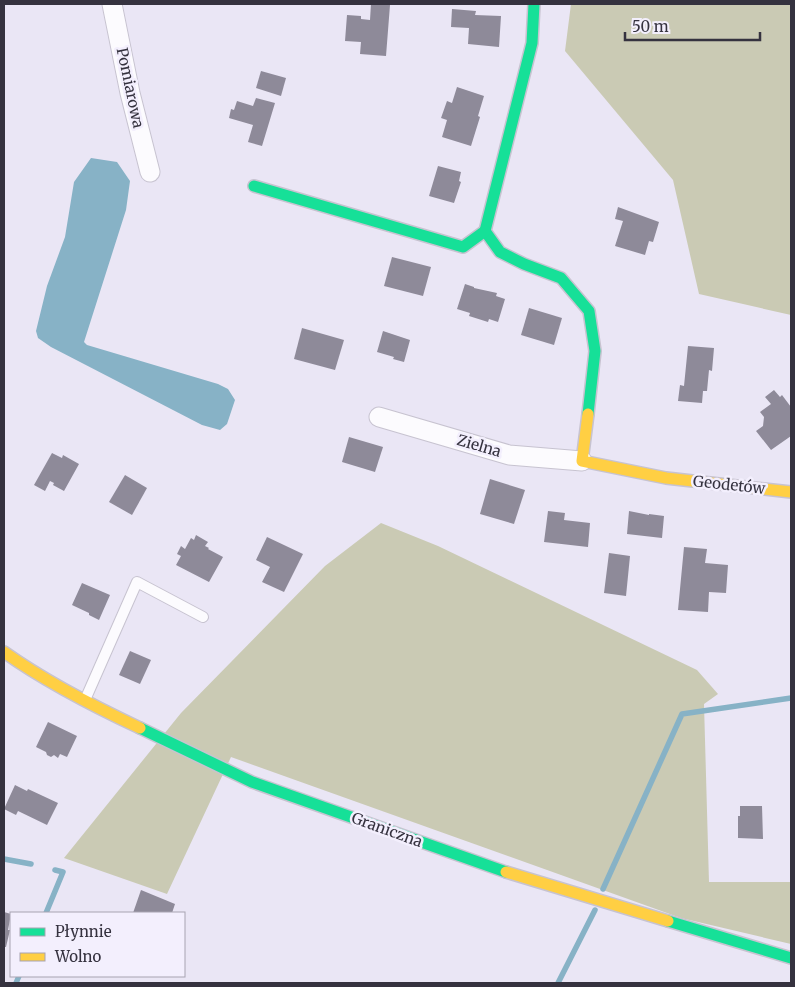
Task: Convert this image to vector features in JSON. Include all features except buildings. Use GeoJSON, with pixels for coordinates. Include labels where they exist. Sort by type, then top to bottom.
{"type":"FeatureCollection","features":[{"type":"Feature","properties":{"kind":"street","name":"Pomiarowa"},"geometry":{"type":"LineString","coordinates":[[112,4],[130,93],[150,172]]}},
{"type":"Feature","properties":{"kind":"street"},"geometry":{"type":"LineString","coordinates":[[254,186],[463,247],[485,231],[532,43],[534,4]]}},
{"type":"Feature","properties":{"kind":"street"},"geometry":{"type":"LineString","coordinates":[[485,231],[500,252],[524,264],[561,278],[589,311],[595,351],[582,461]]}},
{"type":"Feature","properties":{"kind":"street","name":"Zielna"},"geometry":{"type":"LineString","coordinates":[[379,417],[510,455],[582,461]]}},
{"type":"Feature","properties":{"kind":"street","name":"Geodetów"},"geometry":{"type":"LineString","coordinates":[[582,461],[666,478],[791,492]]}},
{"type":"Feature","properties":{"kind":"street","name":"Graniczna"},"geometry":{"type":"LineString","coordinates":[[4,652],[103,711],[252,782],[494,868],[791,958]]}},
{"type":"Feature","properties":{"kind":"lane"},"geometry":{"type":"LineString","coordinates":[[85,701],[137,582],[203,617]]}},
{"type":"Feature","properties":{"kind":"green space"},"geometry":{"type":"Polygon","coordinates":[[[571,4],[791,4],[791,315],[699,294],[673,180],[565,51],[571,4]]]}},
{"type":"Feature","properties":{"kind":"green space"},"geometry":{"type":"Polygon","coordinates":[[[381,523],[438,546],[697,670],[718,694],[704,704],[709,882],[791,882],[791,944],[681,918],[231,757],[167,894],[64,858],[181,713],[325,566],[381,523]]]}},
{"type":"Feature","properties":{"kind":"water"},"geometry":{"type":"Polygon","coordinates":[[[91,158],[117,162],[130,181],[126,210],[84,342],[87,345],[218,384],[228,389],[235,400],[227,424],[220,430],[202,425],[51,347],[38,338],[36,331],[47,286],[65,237],[74,182],[91,158]]]}},
{"type":"Feature","properties":{"kind":"waterway"},"geometry":{"type":"LineString","coordinates":[[603,889],[682,714],[791,698]]}},
{"type":"Feature","properties":{"kind":"waterway"},"geometry":{"type":"LineString","coordinates":[[4,859],[31,864]]}},
{"type":"Feature","properties":{"kind":"waterway"},"geometry":{"type":"LineString","coordinates":[[46,912],[63,872],[55,870]]}},
{"type":"Feature","properties":{"kind":"waterway"},"geometry":{"type":"LineString","coordinates":[[558,983],[595,910]]}},
{"type":"Feature","properties":{"kind":"waterway"},"geometry":{"type":"LineString","coordinates":[[16,983],[19,977]]}},
{"type":"Feature","properties":{"kind":"traffic: fast"},"geometry":{"type":"LineString","coordinates":[[534,4],[532,43],[485,231],[500,252],[524,264],[561,278],[589,311],[595,351],[588,414]]}},
{"type":"Feature","properties":{"kind":"traffic: fast"},"geometry":{"type":"LineString","coordinates":[[254,186],[463,247],[485,231]]}},
{"type":"Feature","properties":{"kind":"traffic: fast"},"geometry":{"type":"LineString","coordinates":[[140,728],[252,782],[506,872]]}},
{"type":"Feature","properties":{"kind":"traffic: fast"},"geometry":{"type":"LineString","coordinates":[[668,921],[791,958]]}},
{"type":"Feature","properties":{"kind":"traffic: slow"},"geometry":{"type":"LineString","coordinates":[[588,414],[582,461],[666,478],[791,492]]}},
{"type":"Feature","properties":{"kind":"traffic: slow"},"geometry":{"type":"LineString","coordinates":[[4,652],[70,693],[140,728]]}},
{"type":"Feature","properties":{"kind":"traffic: slow"},"geometry":{"type":"LineString","coordinates":[[506,872],[668,921]]}}]}
